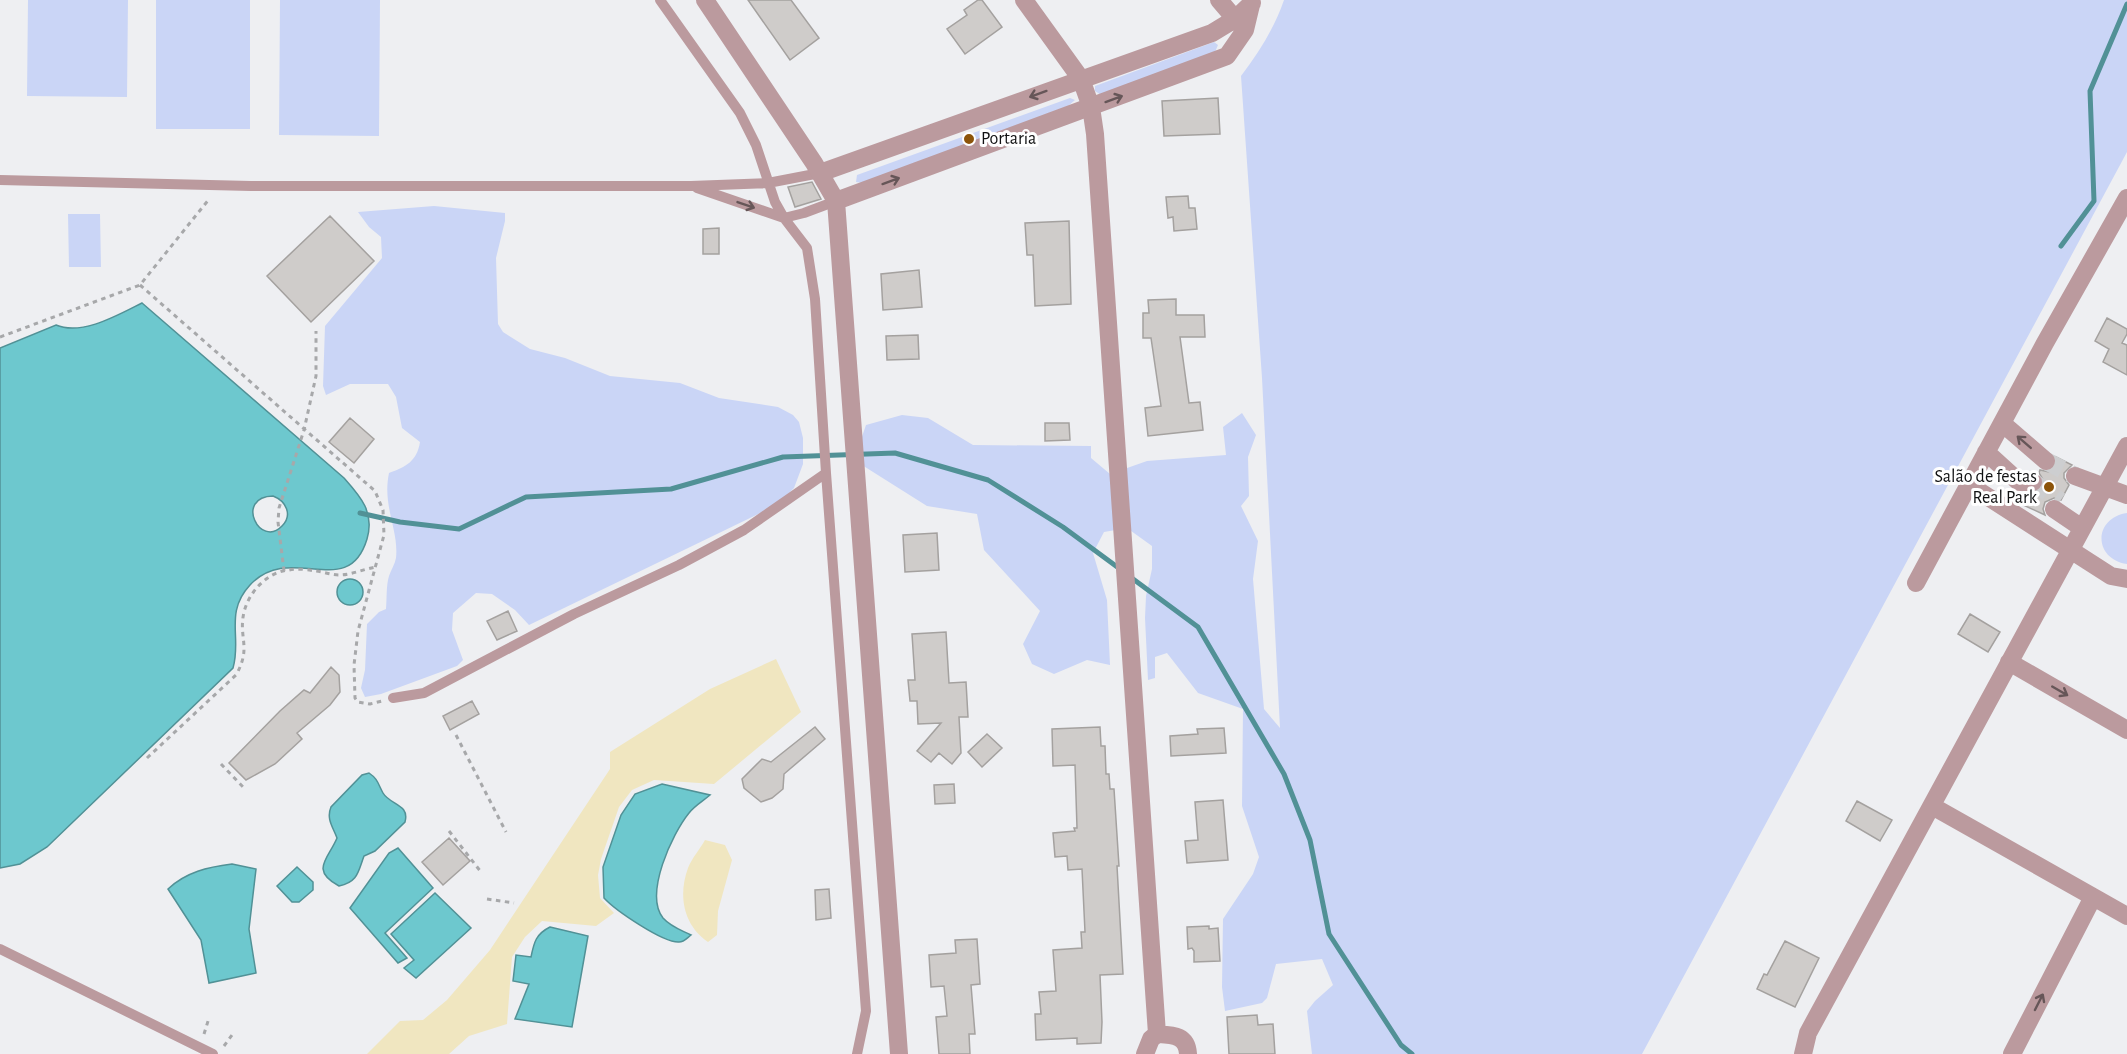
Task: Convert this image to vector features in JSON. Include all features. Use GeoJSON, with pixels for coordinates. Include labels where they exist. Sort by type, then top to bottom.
{"type":"FeatureCollection","features":[{"type":"Feature","properties":{"kind":"street"},"geometry":{"type":"LineString","coordinates":[[705,0],[820,173],[836,201],[899,1054]]}},
{"type":"Feature","properties":{"kind":"street"},"geometry":{"type":"LineString","coordinates":[[1024,0],[1081,79],[1091,107],[1095,134],[1157,1034]]}},
{"type":"Feature","properties":{"kind":"street"},"geometry":{"type":"LineString","coordinates":[[1219,0],[1240,25]]}},
{"type":"Feature","properties":{"kind":"street"},"geometry":{"type":"LineString","coordinates":[[836,201],[1227,56],[1253,2]]}},
{"type":"Feature","properties":{"kind":"street"},"geometry":{"type":"LineString","coordinates":[[820,173],[1081,79],[1240,25]]}},
{"type":"Feature","properties":{"kind":"street"},"geometry":{"type":"LineString","coordinates":[[1916,583],[1968,484],[2127,198]]}},
{"type":"Feature","properties":{"kind":"street"},"geometry":{"type":"LineString","coordinates":[[2002,423],[2046,461]]}},
{"type":"Feature","properties":{"kind":"street"},"geometry":{"type":"LineString","coordinates":[[1803,1054],[1808,1033],[2127,447]]}},
{"type":"Feature","properties":{"kind":"street"},"geometry":{"type":"LineString","coordinates":[[1986,452],[2026,485]]}},
{"type":"Feature","properties":{"kind":"street"},"geometry":{"type":"LineString","coordinates":[[2075,476],[2127,495]]}},
{"type":"Feature","properties":{"kind":"street"},"geometry":{"type":"LineString","coordinates":[[1968,484],[2111,576],[2127,579]]}},
{"type":"Feature","properties":{"kind":"street"},"geometry":{"type":"LineString","coordinates":[[2057,505],[2084,524]]}},
{"type":"Feature","properties":{"kind":"street"},"geometry":{"type":"LineString","coordinates":[[2009,662],[2127,729]]}},
{"type":"Feature","properties":{"kind":"street"},"geometry":{"type":"LineString","coordinates":[[1932,806],[2127,916]]}},
{"type":"Feature","properties":{"kind":"street"},"geometry":{"type":"LineString","coordinates":[[2012,1054],[2093,897]]}},
{"type":"Feature","properties":{"kind":"street"},"geometry":{"type":"LineString","coordinates":[[1145,1054],[1151,1039],[1157,1034],[1175,1035],[1184,1040],[1188,1054]]}},
{"type":"Feature","properties":{"kind":"lane"},"geometry":{"type":"LineString","coordinates":[[660,0],[740,113],[756,145],[775,202],[807,248],[815,299],[866,1011],[856,1054]]}},
{"type":"Feature","properties":{"kind":"lane"},"geometry":{"type":"LineString","coordinates":[[0,180],[221,185],[691,186],[768,183],[820,173]]}},
{"type":"Feature","properties":{"kind":"lane"},"geometry":{"type":"LineString","coordinates":[[691,186],[784,218],[836,201]]}},
{"type":"Feature","properties":{"kind":"lane"},"geometry":{"type":"LineString","coordinates":[[393,698],[424,693],[574,614],[679,565],[744,530],[826,473]]}},
{"type":"Feature","properties":{"kind":"lane"},"geometry":{"type":"LineString","coordinates":[[0,949],[213,1054]]}},
{"type":"Feature","properties":{"kind":"path"},"geometry":{"type":"LineString","coordinates":[[0,337],[140,285],[221,185]]}},
{"type":"Feature","properties":{"kind":"path"},"geometry":{"type":"LineString","coordinates":[[140,285],[375,491],[383,510],[384,535],[358,631],[354,665],[355,698],[358,702],[370,704],[393,698]]}},
{"type":"Feature","properties":{"kind":"path"},"geometry":{"type":"LineString","coordinates":[[284,571],[278,522],[279,508],[304,430],[315,376],[316,331]]}},
{"type":"Feature","properties":{"kind":"path"},"geometry":{"type":"LineString","coordinates":[[147,758],[236,675],[244,662],[243,620],[246,607],[255,589],[266,579],[284,571],[308,570],[339,575],[376,567]]}},
{"type":"Feature","properties":{"kind":"path"},"geometry":{"type":"LineString","coordinates":[[456,735],[506,832]]}},
{"type":"Feature","properties":{"kind":"path"},"geometry":{"type":"LineString","coordinates":[[221,764],[245,789]]}},
{"type":"Feature","properties":{"kind":"path"},"geometry":{"type":"LineString","coordinates":[[450,831],[481,872]]}},
{"type":"Feature","properties":{"kind":"path"},"geometry":{"type":"LineString","coordinates":[[487,899],[514,903]]}},
{"type":"Feature","properties":{"kind":"shaded area"},"geometry":{"type":"Polygon","coordinates":[[[28,0],[128,0],[127,97],[27,96],[28,0]]]}},
{"type":"Feature","properties":{"kind":"shaded area"},"geometry":{"type":"Polygon","coordinates":[[[156,0],[250,0],[250,129],[156,129],[156,0]]]}},
{"type":"Feature","properties":{"kind":"shaded area"},"geometry":{"type":"Polygon","coordinates":[[[280,0],[380,0],[379,136],[279,135],[280,0]]]}},
{"type":"Feature","properties":{"kind":"shaded area"},"geometry":{"type":"Polygon","coordinates":[[[1284,0],[2127,0],[2127,152],[1642,1054],[1312,1054],[1307,1011],[1333,985],[1322,959],[1276,964],[1267,998],[1262,1003],[1225,1011],[1222,987],[1223,919],[1253,874],[1259,857],[1242,806],[1243,709],[1198,693],[1167,653],[1155,657],[1155,678],[1148,680],[1145,618],[1146,596],[1152,569],[1152,546],[1127,528],[1104,532],[1093,553],[1107,600],[1110,665],[1087,660],[1054,674],[1032,664],[1023,644],[1040,611],[984,550],[977,514],[927,506],[854,460],[866,425],[902,415],[928,418],[973,445],[1091,446],[1091,458],[1110,474],[1147,461],[1226,455],[1223,427],[1242,413],[1256,435],[1248,457],[1249,496],[1241,506],[1258,541],[1253,579],[1264,709],[1280,728],[1262,378],[1241,76],[1266,40],[1284,0]]]}},
{"type":"Feature","properties":{"kind":"shaded area"},"geometry":{"type":"Polygon","coordinates":[[[1214,42],[1218,45],[1215,52],[1101,95],[1095,91],[1095,86],[1214,42]]]}},
{"type":"Feature","properties":{"kind":"shaded area"},"geometry":{"type":"Polygon","coordinates":[[[1070,98],[1075,100],[1068,106],[863,183],[856,182],[857,175],[1070,98]]]}},
{"type":"Feature","properties":{"kind":"shaded area"},"geometry":{"type":"Polygon","coordinates":[[[434,206],[505,213],[496,258],[498,324],[503,332],[530,349],[565,358],[610,376],[680,383],[719,398],[778,407],[793,415],[799,422],[803,438],[803,464],[794,488],[777,505],[529,625],[515,610],[492,594],[476,593],[453,613],[452,630],[463,660],[457,666],[381,694],[365,697],[361,688],[365,670],[367,624],[379,612],[386,609],[388,580],[396,558],[387,485],[389,473],[413,459],[420,442],[402,428],[396,397],[388,384],[350,384],[326,395],[323,386],[325,326],[382,258],[381,237],[369,227],[358,212],[434,206]]]}},
{"type":"Feature","properties":{"kind":"shaded area"},"geometry":{"type":"Polygon","coordinates":[[[68,214],[100,214],[101,267],[69,267],[68,214]]]}},
{"type":"Feature","properties":{"kind":"shaded area"},"geometry":{"type":"Polygon","coordinates":[[[142,303],[344,478],[365,505],[369,521],[367,539],[358,557],[346,567],[332,570],[283,568],[266,573],[250,585],[242,595],[238,606],[233,668],[47,847],[20,864],[0,868],[0,348],[56,325],[77,328],[100,323],[142,303]],[[273,496],[261,499],[255,504],[253,512],[255,520],[259,527],[266,531],[274,531],[282,526],[287,517],[286,509],[278,498],[273,496]]]}},
{"type":"Feature","properties":{"kind":"shaded area"},"geometry":{"type":"Polygon","coordinates":[[[2127,513],[2127,564],[2116,561],[2108,555],[2103,547],[2102,538],[2103,530],[2108,522],[2116,516],[2127,513]]]}},
{"type":"Feature","properties":{"kind":"shaded area"},"geometry":{"type":"Polygon","coordinates":[[[350,579],[359,583],[363,592],[359,601],[350,605],[341,601],[337,592],[341,583],[350,579]]]}},
{"type":"Feature","properties":{"kind":"shaded area"},"geometry":{"type":"Polygon","coordinates":[[[369,773],[386,797],[405,812],[405,822],[375,851],[364,856],[354,879],[339,886],[325,875],[323,869],[337,838],[329,815],[331,807],[362,775],[369,773]]]}},
{"type":"Feature","properties":{"kind":"shaded area"},"geometry":{"type":"Polygon","coordinates":[[[662,784],[710,795],[693,808],[682,823],[668,849],[658,880],[658,907],[663,918],[691,935],[681,942],[672,941],[651,932],[604,898],[603,867],[621,815],[635,794],[662,784]]]}},
{"type":"Feature","properties":{"kind":"shaded area"},"geometry":{"type":"Polygon","coordinates":[[[398,848],[433,888],[385,933],[407,958],[398,963],[350,908],[389,853],[398,848]]]}},
{"type":"Feature","properties":{"kind":"shaded area"},"geometry":{"type":"Polygon","coordinates":[[[232,864],[256,869],[249,929],[256,973],[209,983],[201,940],[168,889],[182,878],[198,871],[232,864]]]}},
{"type":"Feature","properties":{"kind":"shaded area"},"geometry":{"type":"Polygon","coordinates":[[[297,867],[313,882],[313,890],[299,902],[292,902],[277,886],[297,867]]]}},
{"type":"Feature","properties":{"kind":"shaded area"},"geometry":{"type":"Polygon","coordinates":[[[435,893],[471,928],[416,978],[404,968],[414,960],[391,934],[435,893]]]}},
{"type":"Feature","properties":{"kind":"shaded area"},"geometry":{"type":"Polygon","coordinates":[[[550,927],[588,936],[572,1027],[515,1019],[529,984],[513,981],[516,955],[531,957],[536,939],[550,927]]]}},
{"type":"Feature","properties":{"kind":"sand"},"geometry":{"type":"Polygon","coordinates":[[[776,659],[801,712],[714,784],[654,780],[632,790],[619,807],[601,859],[598,875],[600,898],[614,913],[596,926],[542,921],[525,937],[512,957],[507,1024],[469,1036],[449,1054],[367,1054],[400,1021],[423,1020],[447,1000],[490,950],[610,769],[610,752],[710,689],[776,659]]]}},
{"type":"Feature","properties":{"kind":"sand"},"geometry":{"type":"Polygon","coordinates":[[[705,840],[725,845],[732,860],[718,911],[717,935],[708,942],[693,927],[683,899],[688,868],[705,840]]]}},
{"type":"Feature","properties":{"kind":"building"},"geometry":{"type":"Polygon","coordinates":[[[748,0],[791,0],[819,38],[790,60],[748,0]]]}},
{"type":"Feature","properties":{"kind":"building"},"geometry":{"type":"Polygon","coordinates":[[[978,0],[982,0],[1002,27],[965,54],[947,29],[967,15],[964,10],[978,0]]]}},
{"type":"Feature","properties":{"kind":"building"},"geometry":{"type":"Polygon","coordinates":[[[1218,98],[1220,134],[1164,136],[1162,101],[1218,98]]]}},
{"type":"Feature","properties":{"kind":"building"},"geometry":{"type":"Polygon","coordinates":[[[812,182],[821,199],[795,207],[788,187],[812,182]]]}},
{"type":"Feature","properties":{"kind":"building"},"geometry":{"type":"Polygon","coordinates":[[[1188,196],[1189,208],[1195,208],[1197,229],[1174,231],[1173,217],[1168,218],[1166,197],[1188,196]]]}},
{"type":"Feature","properties":{"kind":"building"},"geometry":{"type":"Polygon","coordinates":[[[330,216],[374,261],[311,322],[267,276],[330,216]]]}},
{"type":"Feature","properties":{"kind":"building"},"geometry":{"type":"Polygon","coordinates":[[[1069,221],[1071,304],[1035,306],[1033,255],[1027,255],[1025,223],[1069,221]]]}},
{"type":"Feature","properties":{"kind":"building"},"geometry":{"type":"Polygon","coordinates":[[[719,228],[719,254],[703,254],[703,229],[719,228]]]}},
{"type":"Feature","properties":{"kind":"building"},"geometry":{"type":"Polygon","coordinates":[[[919,270],[922,307],[883,310],[881,274],[919,270]]]}},
{"type":"Feature","properties":{"kind":"building"},"geometry":{"type":"Polygon","coordinates":[[[1176,299],[1176,315],[1204,315],[1205,337],[1180,337],[1189,403],[1200,402],[1203,430],[1148,436],[1145,408],[1161,406],[1151,338],[1143,338],[1143,313],[1149,313],[1148,300],[1176,299]]]}},
{"type":"Feature","properties":{"kind":"building"},"geometry":{"type":"Polygon","coordinates":[[[2107,318],[2127,329],[2122,343],[2127,345],[2127,375],[2103,362],[2109,349],[2095,341],[2107,318]]]}},
{"type":"Feature","properties":{"kind":"building"},"geometry":{"type":"Polygon","coordinates":[[[918,335],[919,359],[887,360],[886,336],[918,335]]]}},
{"type":"Feature","properties":{"kind":"building"},"geometry":{"type":"Polygon","coordinates":[[[350,418],[374,439],[354,463],[329,442],[350,418]]]}},
{"type":"Feature","properties":{"kind":"building"},"geometry":{"type":"Polygon","coordinates":[[[1045,423],[1069,423],[1070,440],[1045,441],[1045,423]]]}},
{"type":"Feature","properties":{"kind":"building","name":"Salão de festas Real Park"},"geometry":{"type":"Polygon","coordinates":[[[2056,457],[2072,465],[2064,473],[2064,478],[2069,485],[2061,500],[2054,498],[2045,502],[2043,509],[2045,515],[2021,504],[2027,493],[2038,492],[2042,488],[2044,481],[2039,473],[2040,470],[2049,472],[2054,469],[2057,463],[2056,457]]]}},
{"type":"Feature","properties":{"kind":"building"},"geometry":{"type":"Polygon","coordinates":[[[937,533],[939,570],[905,572],[903,535],[937,533]]]}},
{"type":"Feature","properties":{"kind":"building"},"geometry":{"type":"Polygon","coordinates":[[[508,611],[517,631],[497,640],[487,621],[508,611]]]}},
{"type":"Feature","properties":{"kind":"building"},"geometry":{"type":"Polygon","coordinates":[[[1970,614],[2000,632],[1988,652],[1958,634],[1970,614]]]}},
{"type":"Feature","properties":{"kind":"building"},"geometry":{"type":"Polygon","coordinates":[[[946,632],[949,683],[966,682],[968,717],[959,717],[961,753],[952,764],[939,753],[931,762],[917,751],[941,723],[918,724],[917,701],[910,701],[908,680],[915,680],[912,634],[946,632]]]}},
{"type":"Feature","properties":{"kind":"building"},"geometry":{"type":"Polygon","coordinates":[[[331,667],[339,675],[340,692],[330,705],[297,733],[302,739],[275,764],[246,780],[229,763],[304,690],[310,693],[331,667]]]}},
{"type":"Feature","properties":{"kind":"building"},"geometry":{"type":"Polygon","coordinates":[[[472,701],[479,714],[450,730],[443,716],[472,701]]]}},
{"type":"Feature","properties":{"kind":"building"},"geometry":{"type":"Polygon","coordinates":[[[815,727],[825,739],[784,774],[783,789],[772,798],[761,802],[744,788],[742,779],[762,759],[771,762],[815,727]]]}},
{"type":"Feature","properties":{"kind":"building"},"geometry":{"type":"Polygon","coordinates":[[[1100,727],[1101,746],[1105,746],[1106,774],[1109,774],[1110,789],[1114,789],[1123,974],[1100,975],[1101,1043],[1077,1044],[1077,1038],[1036,1040],[1035,1014],[1041,1014],[1039,992],[1056,991],[1053,950],[1082,948],[1081,932],[1085,932],[1082,869],[1068,870],[1067,856],[1055,857],[1053,833],[1075,831],[1074,828],[1077,828],[1075,765],[1053,766],[1052,729],[1100,727]]]}},
{"type":"Feature","properties":{"kind":"building"},"geometry":{"type":"Polygon","coordinates":[[[1224,728],[1226,753],[1171,756],[1170,736],[1198,734],[1197,729],[1224,728]]]}},
{"type":"Feature","properties":{"kind":"building"},"geometry":{"type":"Polygon","coordinates":[[[987,734],[1002,748],[982,767],[968,752],[987,734]]]}},
{"type":"Feature","properties":{"kind":"building"},"geometry":{"type":"Polygon","coordinates":[[[954,784],[955,803],[935,804],[934,785],[954,784]]]}},
{"type":"Feature","properties":{"kind":"building"},"geometry":{"type":"Polygon","coordinates":[[[1223,800],[1228,860],[1187,863],[1185,841],[1198,840],[1195,802],[1223,800]]]}},
{"type":"Feature","properties":{"kind":"building"},"geometry":{"type":"Polygon","coordinates":[[[1857,801],[1892,820],[1880,841],[1846,821],[1857,801]]]}},
{"type":"Feature","properties":{"kind":"building"},"geometry":{"type":"Polygon","coordinates":[[[449,838],[470,861],[443,885],[422,862],[449,838]]]}},
{"type":"Feature","properties":{"kind":"building"},"geometry":{"type":"Polygon","coordinates":[[[829,889],[831,918],[816,920],[815,890],[829,889]]]}},
{"type":"Feature","properties":{"kind":"building"},"geometry":{"type":"Polygon","coordinates":[[[1209,926],[1209,929],[1218,928],[1220,961],[1194,962],[1194,951],[1192,948],[1188,949],[1187,927],[1209,926]]]}},
{"type":"Feature","properties":{"kind":"building"},"geometry":{"type":"Polygon","coordinates":[[[977,939],[980,984],[971,985],[975,1034],[969,1034],[970,1054],[939,1054],[936,1017],[947,1016],[944,986],[931,987],[929,955],[956,953],[955,940],[977,939]]]}},
{"type":"Feature","properties":{"kind":"building"},"geometry":{"type":"Polygon","coordinates":[[[1785,941],[1819,958],[1795,1007],[1757,989],[1785,941]]]}},
{"type":"Feature","properties":{"kind":"building"},"geometry":{"type":"Polygon","coordinates":[[[1257,1015],[1258,1025],[1273,1024],[1275,1054],[1229,1054],[1227,1017],[1257,1015]]]}},
{"type":"Feature","properties":{"kind":"waterway"},"geometry":{"type":"LineString","coordinates":[[2061,246],[2094,201],[2090,91],[2127,4]]}},
{"type":"Feature","properties":{"kind":"waterway"},"geometry":{"type":"LineString","coordinates":[[360,513],[400,522],[459,529],[526,497],[671,489],[783,457],[895,453],[988,480],[1063,527],[1120,569]]}},
{"type":"Feature","properties":{"kind":"waterway"},"geometry":{"type":"LineString","coordinates":[[1129,576],[1198,627],[1284,774],[1310,840],[1329,934],[1401,1045],[1412,1054]]}},
{"type":"Feature","properties":{"kind":"tunnel"},"geometry":{"type":"LineString","coordinates":[[2046,461],[2075,476]]}},
{"type":"Feature","properties":{"kind":"tunnel"},"geometry":{"type":"LineString","coordinates":[[2033,482],[2060,501]]}},
{"type":"Feature","properties":{"kind":"place","name":"Portaria"},"geometry":{"type":"Point","coordinates":[969,139]}},
{"type":"Feature","properties":{"kind":"place","name":"Salão de festas Real Park"},"geometry":{"type":"Point","coordinates":[2049,487]}}]}
